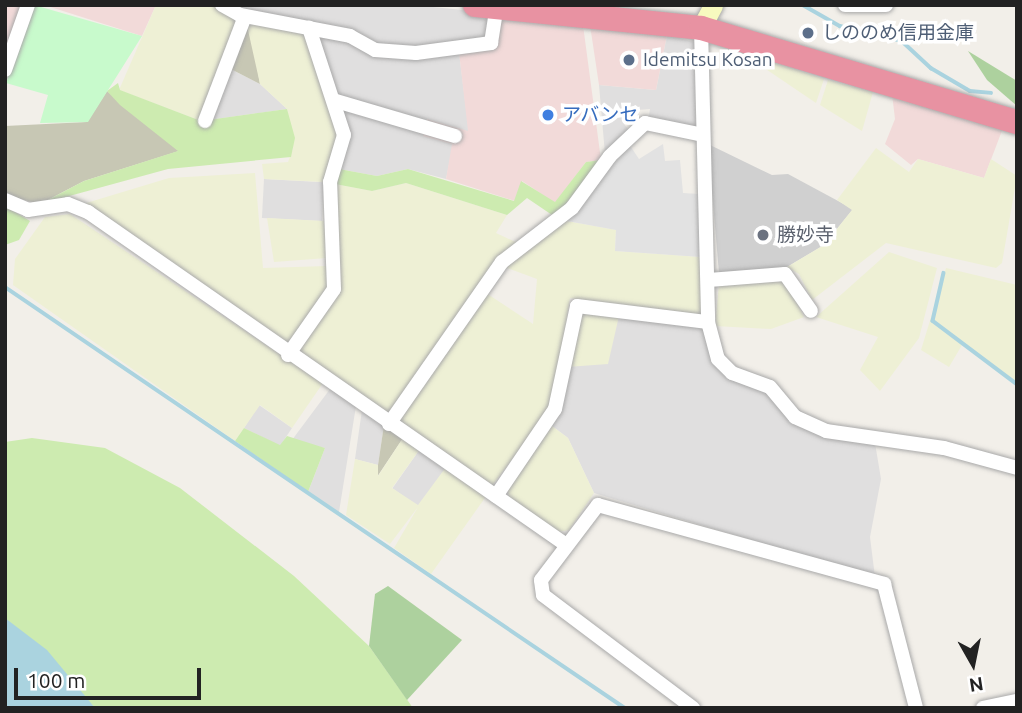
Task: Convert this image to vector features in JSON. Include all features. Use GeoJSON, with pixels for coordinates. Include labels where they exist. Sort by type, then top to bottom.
{"type":"FeatureCollection","features":[{"type":"Feature","properties":{"kind":"highway"},"geometry":{"type":"LineString","coordinates":[[486,6],[701,28],[1017,122]]}},
{"type":"Feature","properties":{"kind":"main road"},"geometry":{"type":"LineString","coordinates":[[701,28],[713,5]]}},
{"type":"Feature","properties":{"kind":"street"},"geometry":{"type":"LineString","coordinates":[[5,71],[28,5]]}},
{"type":"Feature","properties":{"kind":"street"},"geometry":{"type":"LineString","coordinates":[[222,5],[245,16],[350,36],[375,50],[416,53],[491,43],[486,6]]}},
{"type":"Feature","properties":{"kind":"street"},"geometry":{"type":"LineString","coordinates":[[845,5],[886,5]]}},
{"type":"Feature","properties":{"kind":"street"},"geometry":{"type":"LineString","coordinates":[[205,121],[245,16]]}},
{"type":"Feature","properties":{"kind":"street"},"geometry":{"type":"LineString","coordinates":[[288,355],[334,289],[330,182],[344,135],[337,101],[310,28]]}},
{"type":"Feature","properties":{"kind":"street"},"geometry":{"type":"LineString","coordinates":[[701,28],[708,322],[724,367],[770,387],[803,422],[851,438],[915,442],[1017,468]]}},
{"type":"Feature","properties":{"kind":"street"},"geometry":{"type":"LineString","coordinates":[[337,101],[455,136]]}},
{"type":"Feature","properties":{"kind":"street"},"geometry":{"type":"LineString","coordinates":[[390,424],[502,262],[572,208],[610,156],[645,123],[703,135]]}},
{"type":"Feature","properties":{"kind":"street"},"geometry":{"type":"LineString","coordinates":[[5,200],[28,210],[68,204],[88,212],[288,355],[565,544]]}},
{"type":"Feature","properties":{"kind":"street"},"geometry":{"type":"LineString","coordinates":[[709,280],[785,274],[811,311]]}},
{"type":"Feature","properties":{"kind":"street"},"geometry":{"type":"LineString","coordinates":[[496,496],[555,409],[577,306],[708,322]]}},
{"type":"Feature","properties":{"kind":"street"},"geometry":{"type":"LineString","coordinates":[[694,708],[543,595],[541,580],[590,510],[611,505],[877,580],[887,587],[916,708]]}},
{"type":"Feature","properties":{"kind":"street"},"geometry":{"type":"LineString","coordinates":[[983,708],[1017,701]]}},
{"type":"Feature","properties":{"kind":"shaded area"},"geometry":{"type":"Polygon","coordinates":[[[5,5],[21,5],[5,52],[5,5]]]}},
{"type":"Feature","properties":{"kind":"shaded area"},"geometry":{"type":"Polygon","coordinates":[[[44,5],[156,5],[142,36],[44,5]]]}},
{"type":"Feature","properties":{"kind":"shaded area"},"geometry":{"type":"Polygon","coordinates":[[[156,5],[214,5],[238,22],[201,121],[119,90],[156,5]]]}},
{"type":"Feature","properties":{"kind":"shaded area"},"geometry":{"type":"Polygon","coordinates":[[[227,5],[414,5],[491,13],[487,39],[417,50],[376,45],[227,5]]]}},
{"type":"Feature","properties":{"kind":"shaded area"},"geometry":{"type":"Polygon","coordinates":[[[503,17],[583,25],[601,160],[586,162],[555,203],[522,181],[515,201],[446,179],[452,144],[423,136],[427,119],[468,131],[459,52],[493,46],[503,17]]]}},
{"type":"Feature","properties":{"kind":"shaded area"},"geometry":{"type":"Polygon","coordinates":[[[246,21],[255,55],[260,84],[225,66],[246,21]]]}},
{"type":"Feature","properties":{"kind":"shaded area"},"geometry":{"type":"Polygon","coordinates":[[[246,21],[302,32],[309,39],[340,136],[324,182],[264,179],[262,164],[288,162],[293,149],[287,109],[260,84],[246,21]]]}},
{"type":"Feature","properties":{"kind":"shaded area","name":"Idemitsu Kosan"},"geometry":{"type":"Polygon","coordinates":[[[590,25],[667,35],[656,90],[599,85],[590,25]]]}},
{"type":"Feature","properties":{"kind":"shaded area"},"geometry":{"type":"Polygon","coordinates":[[[316,33],[347,38],[368,52],[459,52],[469,132],[423,135],[453,144],[446,179],[408,169],[377,176],[339,169],[345,115],[316,33]]]}},
{"type":"Feature","properties":{"kind":"shaded area"},"geometry":{"type":"Polygon","coordinates":[[[667,35],[694,42],[696,132],[649,116],[650,109],[637,110],[624,124],[629,130],[605,154],[599,85],[656,90],[667,35]]]}},
{"type":"Feature","properties":{"kind":"shaded area"},"geometry":{"type":"Polygon","coordinates":[[[759,57],[824,79],[816,103],[757,63],[759,57]]]}},
{"type":"Feature","properties":{"kind":"shaded area"},"geometry":{"type":"Polygon","coordinates":[[[225,66],[260,84],[287,109],[209,120],[225,66]]]}},
{"type":"Feature","properties":{"kind":"shaded area"},"geometry":{"type":"Polygon","coordinates":[[[828,80],[873,92],[862,131],[820,105],[828,80]]]}},
{"type":"Feature","properties":{"kind":"shaded area"},"geometry":{"type":"Polygon","coordinates":[[[107,91],[179,151],[84,181],[40,204],[5,195],[5,126],[87,122],[107,91]]]}},
{"type":"Feature","properties":{"kind":"shaded area"},"geometry":{"type":"Polygon","coordinates":[[[892,94],[1003,128],[984,178],[918,159],[911,165],[885,144],[895,119],[892,94]]]}},
{"type":"Feature","properties":{"kind":"shaded area"},"geometry":{"type":"Polygon","coordinates":[[[629,144],[639,159],[663,144],[665,161],[680,160],[683,193],[699,194],[701,257],[615,251],[616,230],[567,221],[629,144]]]}},
{"type":"Feature","properties":{"kind":"shaded area"},"geometry":{"type":"Polygon","coordinates":[[[708,144],[772,175],[788,174],[853,209],[824,245],[787,267],[719,273],[708,144]]]}},
{"type":"Feature","properties":{"kind":"shaded area"},"geometry":{"type":"Polygon","coordinates":[[[876,148],[909,172],[918,159],[984,178],[991,159],[1017,176],[1002,263],[996,268],[886,243],[812,300],[799,274],[787,267],[824,245],[852,210],[837,200],[876,148]]]}},
{"type":"Feature","properties":{"kind":"shaded area"},"geometry":{"type":"Polygon","coordinates":[[[255,173],[263,268],[327,266],[330,288],[288,346],[83,204],[169,178],[255,173]]]}},
{"type":"Feature","properties":{"kind":"shaded area"},"geometry":{"type":"Polygon","coordinates":[[[264,179],[324,182],[322,221],[262,218],[264,179]]]}},
{"type":"Feature","properties":{"kind":"shaded area"},"geometry":{"type":"Polygon","coordinates":[[[406,183],[507,215],[496,233],[520,244],[391,412],[382,413],[297,352],[330,303],[335,184],[372,191],[406,183]]]}},
{"type":"Feature","properties":{"kind":"shaded area"},"geometry":{"type":"Polygon","coordinates":[[[70,214],[323,383],[292,428],[260,405],[235,441],[13,285],[15,259],[45,217],[70,214]]]}},
{"type":"Feature","properties":{"kind":"shaded area"},"geometry":{"type":"Polygon","coordinates":[[[267,218],[324,221],[327,258],[274,262],[267,218]]]}},
{"type":"Feature","properties":{"kind":"shaded area"},"geometry":{"type":"Polygon","coordinates":[[[567,221],[616,230],[615,251],[701,257],[703,312],[697,319],[570,298],[552,407],[491,487],[396,423],[486,293],[533,324],[537,279],[505,267],[567,221]]]}},
{"type":"Feature","properties":{"kind":"shaded area"},"geometry":{"type":"Polygon","coordinates":[[[889,252],[937,268],[919,338],[880,391],[860,370],[878,337],[816,317],[889,252]]]}},
{"type":"Feature","properties":{"kind":"shaded area"},"geometry":{"type":"Polygon","coordinates":[[[946,268],[1017,285],[1017,386],[962,345],[949,367],[921,350],[946,268]]]}},
{"type":"Feature","properties":{"kind":"shaded area"},"geometry":{"type":"Polygon","coordinates":[[[785,279],[804,317],[771,329],[715,326],[719,284],[785,279]]]}},
{"type":"Feature","properties":{"kind":"shaded area"},"geometry":{"type":"Polygon","coordinates":[[[584,311],[619,316],[608,364],[567,367],[577,317],[584,311]]]}},
{"type":"Feature","properties":{"kind":"shaded area"},"geometry":{"type":"Polygon","coordinates":[[[619,316],[704,328],[709,349],[825,434],[875,443],[881,479],[870,537],[875,577],[594,493],[568,438],[552,426],[567,367],[619,316]]]}},
{"type":"Feature","properties":{"kind":"shaded area"},"geometry":{"type":"Polygon","coordinates":[[[330,389],[356,406],[339,512],[308,492],[325,448],[292,440],[330,389]]]}},
{"type":"Feature","properties":{"kind":"shaded area"},"geometry":{"type":"Polygon","coordinates":[[[259,405],[292,428],[280,446],[244,428],[259,405]]]}},
{"type":"Feature","properties":{"kind":"shaded area"},"geometry":{"type":"Polygon","coordinates":[[[362,410],[384,425],[378,465],[355,459],[362,410]]]}},
{"type":"Feature","properties":{"kind":"shaded area"},"geometry":{"type":"Polygon","coordinates":[[[384,425],[403,438],[377,477],[378,465],[384,425]]]}},
{"type":"Feature","properties":{"kind":"shaded area"},"geometry":{"type":"Polygon","coordinates":[[[552,426],[568,438],[594,493],[569,530],[558,532],[509,498],[508,490],[552,426]]]}},
{"type":"Feature","properties":{"kind":"shaded area"},"geometry":{"type":"Polygon","coordinates":[[[403,438],[420,449],[392,488],[418,505],[446,467],[487,495],[431,574],[394,548],[418,507],[390,544],[346,515],[355,459],[378,465],[378,476],[403,438]]]}},
{"type":"Feature","properties":{"kind":"shaded area"},"geometry":{"type":"Polygon","coordinates":[[[420,449],[446,467],[419,507],[392,488],[420,449]]]}},
{"type":"Feature","properties":{"kind":"green space"},"geometry":{"type":"Polygon","coordinates":[[[34,5],[142,36],[88,122],[40,123],[48,95],[6,83],[34,5]]]}},
{"type":"Feature","properties":{"kind":"green space"},"geometry":{"type":"Polygon","coordinates":[[[968,51],[1017,81],[1017,106],[987,80],[968,51]]]}},
{"type":"Feature","properties":{"kind":"green space"},"geometry":{"type":"Polygon","coordinates":[[[118,83],[120,90],[201,121],[287,109],[295,138],[291,157],[168,169],[40,204],[84,181],[178,151],[120,105],[107,91],[118,83]]]}},
{"type":"Feature","properties":{"kind":"green space"},"geometry":{"type":"Polygon","coordinates":[[[601,160],[555,217],[527,198],[507,215],[406,183],[372,191],[335,184],[339,169],[377,176],[408,169],[514,201],[521,181],[555,202],[586,162],[601,160]]]}},
{"type":"Feature","properties":{"kind":"green space"},"geometry":{"type":"Polygon","coordinates":[[[5,206],[30,221],[19,240],[5,245],[5,206]]]}},
{"type":"Feature","properties":{"kind":"green space"},"geometry":{"type":"Polygon","coordinates":[[[244,428],[280,445],[287,436],[325,448],[308,492],[235,441],[244,428]]]}},
{"type":"Feature","properties":{"kind":"green space"},"geometry":{"type":"Polygon","coordinates":[[[32,438],[105,448],[180,488],[294,576],[369,646],[413,708],[95,708],[5,618],[5,442],[32,438]]]}},
{"type":"Feature","properties":{"kind":"green space"},"geometry":{"type":"Polygon","coordinates":[[[388,586],[462,640],[407,700],[369,646],[375,594],[388,586]]]}},
{"type":"Feature","properties":{"kind":"water"},"geometry":{"type":"Polygon","coordinates":[[[5,618],[47,650],[95,708],[5,708],[5,618]]]}},
{"type":"Feature","properties":{"kind":"waterway"},"geometry":{"type":"LineString","coordinates":[[803,5],[840,26],[902,41],[931,68],[970,91],[991,93]]}},
{"type":"Feature","properties":{"kind":"waterway"},"geometry":{"type":"LineString","coordinates":[[944,273],[933,321],[1017,384]]}},
{"type":"Feature","properties":{"kind":"waterway"},"geometry":{"type":"LineString","coordinates":[[5,287],[625,708]]}},
{"type":"Feature","properties":{"kind":"place","name":"しののめ信用金庫"},"geometry":{"type":"Point","coordinates":[808,33]}},
{"type":"Feature","properties":{"kind":"place","name":"Idemitsu Kosan"},"geometry":{"type":"Point","coordinates":[629,60]}},
{"type":"Feature","properties":{"kind":"place","name":"アバンセ"},"geometry":{"type":"Point","coordinates":[548,115]}},
{"type":"Feature","properties":{"kind":"place","name":"勝妙寺"},"geometry":{"type":"Point","coordinates":[763,235]}}]}
